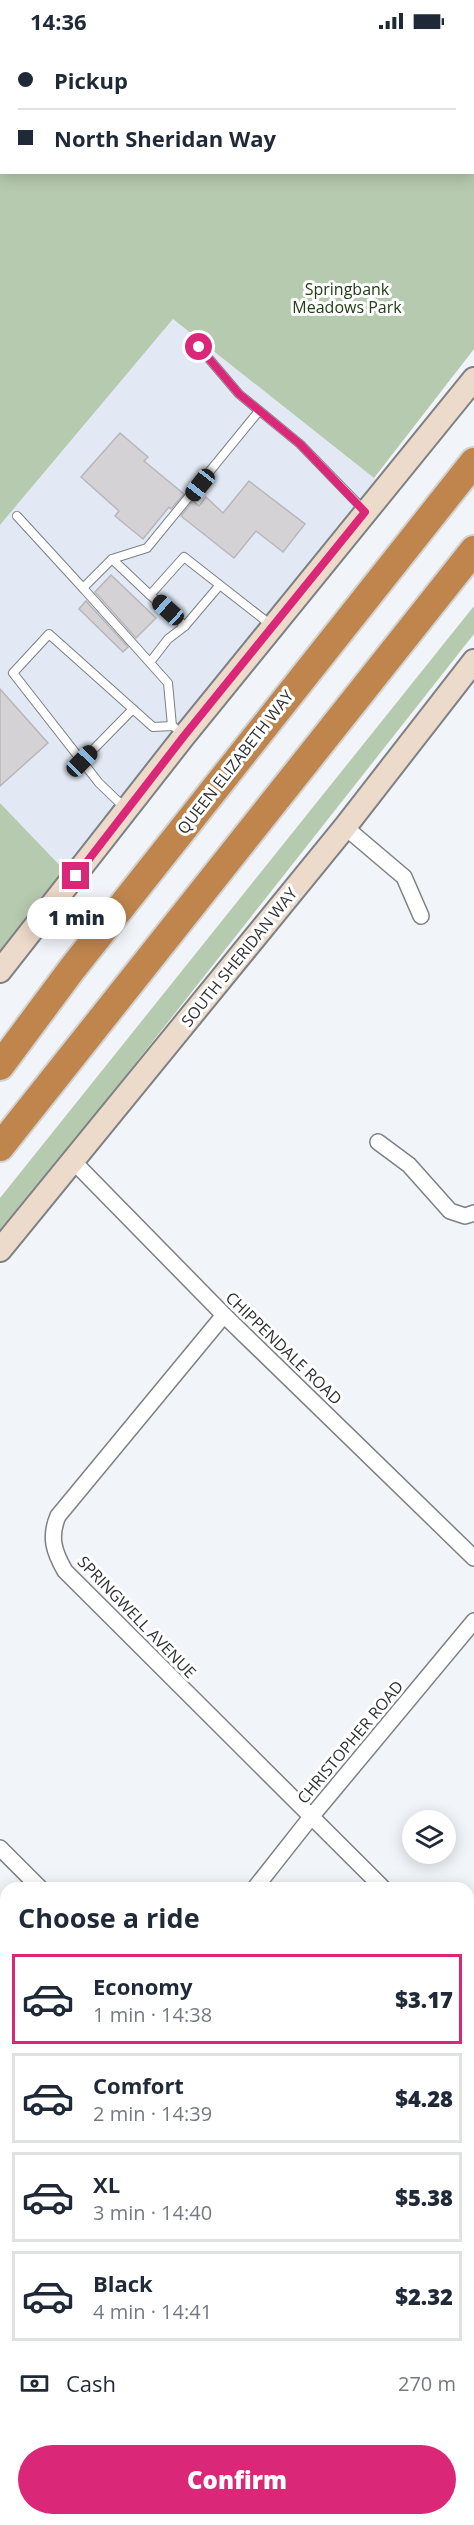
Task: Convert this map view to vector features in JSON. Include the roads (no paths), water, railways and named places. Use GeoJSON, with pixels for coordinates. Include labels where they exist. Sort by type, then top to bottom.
{"type":"FeatureCollection","features":[{"type":"Feature","properties":{"kind":"highway","name":"QUEEN ELIZABETH WAY"},"geometry":{"type":"LineString","coordinates":[[0,1066],[72,969],[474,462]]}},
{"type":"Feature","properties":{"kind":"highway"},"geometry":{"type":"LineString","coordinates":[[0,1147],[474,550]]}},
{"type":"Feature","properties":{"kind":"highway"},"geometry":{"type":"LineString","coordinates":[[0,1044],[72,969]]}},
{"type":"Feature","properties":{"kind":"street"},"geometry":{"type":"LineString","coordinates":[[0,971],[127,810],[178,731],[272,626],[474,379]]}},
{"type":"Feature","properties":{"kind":"street","name":"SOUTH SHERIDAN WAY"},"geometry":{"type":"LineString","coordinates":[[0,1250],[345,827],[474,661]]}},
{"type":"Feature","properties":{"kind":"street"},"geometry":{"type":"LineString","coordinates":[[345,827],[404,877],[421,916]]}},
{"type":"Feature","properties":{"kind":"street"},"geometry":{"type":"LineString","coordinates":[[378,1142],[409,1165],[450,1211],[465,1216],[474,1213]]}},
{"type":"Feature","properties":{"kind":"street","name":"CHIPPENDALE ROAD"},"geometry":{"type":"LineString","coordinates":[[73,1161],[224,1315],[474,1558]]}},
{"type":"Feature","properties":{"kind":"street","name":"SPRINGWELL AVENUE"},"geometry":{"type":"LineString","coordinates":[[224,1315],[58,1516],[52,1529],[55,1553],[65,1571],[377,1882]]}},
{"type":"Feature","properties":{"kind":"street","name":"CHRISTOPHER ROAD"},"geometry":{"type":"LineString","coordinates":[[260,1882],[474,1621]]}},
{"type":"Feature","properties":{"kind":"street"},"geometry":{"type":"LineString","coordinates":[[0,1848],[34,1882]]}},
{"type":"Feature","properties":{"kind":"lane"},"geometry":{"type":"LineString","coordinates":[[199,347],[239,394],[300,444],[365,512]]}},
{"type":"Feature","properties":{"kind":"lane"},"geometry":{"type":"LineString","coordinates":[[82,588],[112,559],[147,548],[259,411]]}},
{"type":"Feature","properties":{"kind":"lane"},"geometry":{"type":"LineString","coordinates":[[17,516],[151,661],[168,683],[178,731],[153,727],[49,634],[13,673],[99,783],[127,810]]}},
{"type":"Feature","properties":{"kind":"lane"},"geometry":{"type":"LineString","coordinates":[[150,595],[184,557],[272,626]]}},
{"type":"Feature","properties":{"kind":"lane"},"geometry":{"type":"LineString","coordinates":[[112,559],[185,626]]}},
{"type":"Feature","properties":{"kind":"lane"},"geometry":{"type":"LineString","coordinates":[[151,661],[168,639],[185,626],[219,586]]}},
{"type":"Feature","properties":{"kind":"lane"},"geometry":{"type":"LineString","coordinates":[[82,761],[133,709]]}},
{"type":"Feature","properties":{"kind":"park label","name":"Springbank Meadows Park"},"geometry":{"type":"Point","coordinates":[347,298]}}]}
